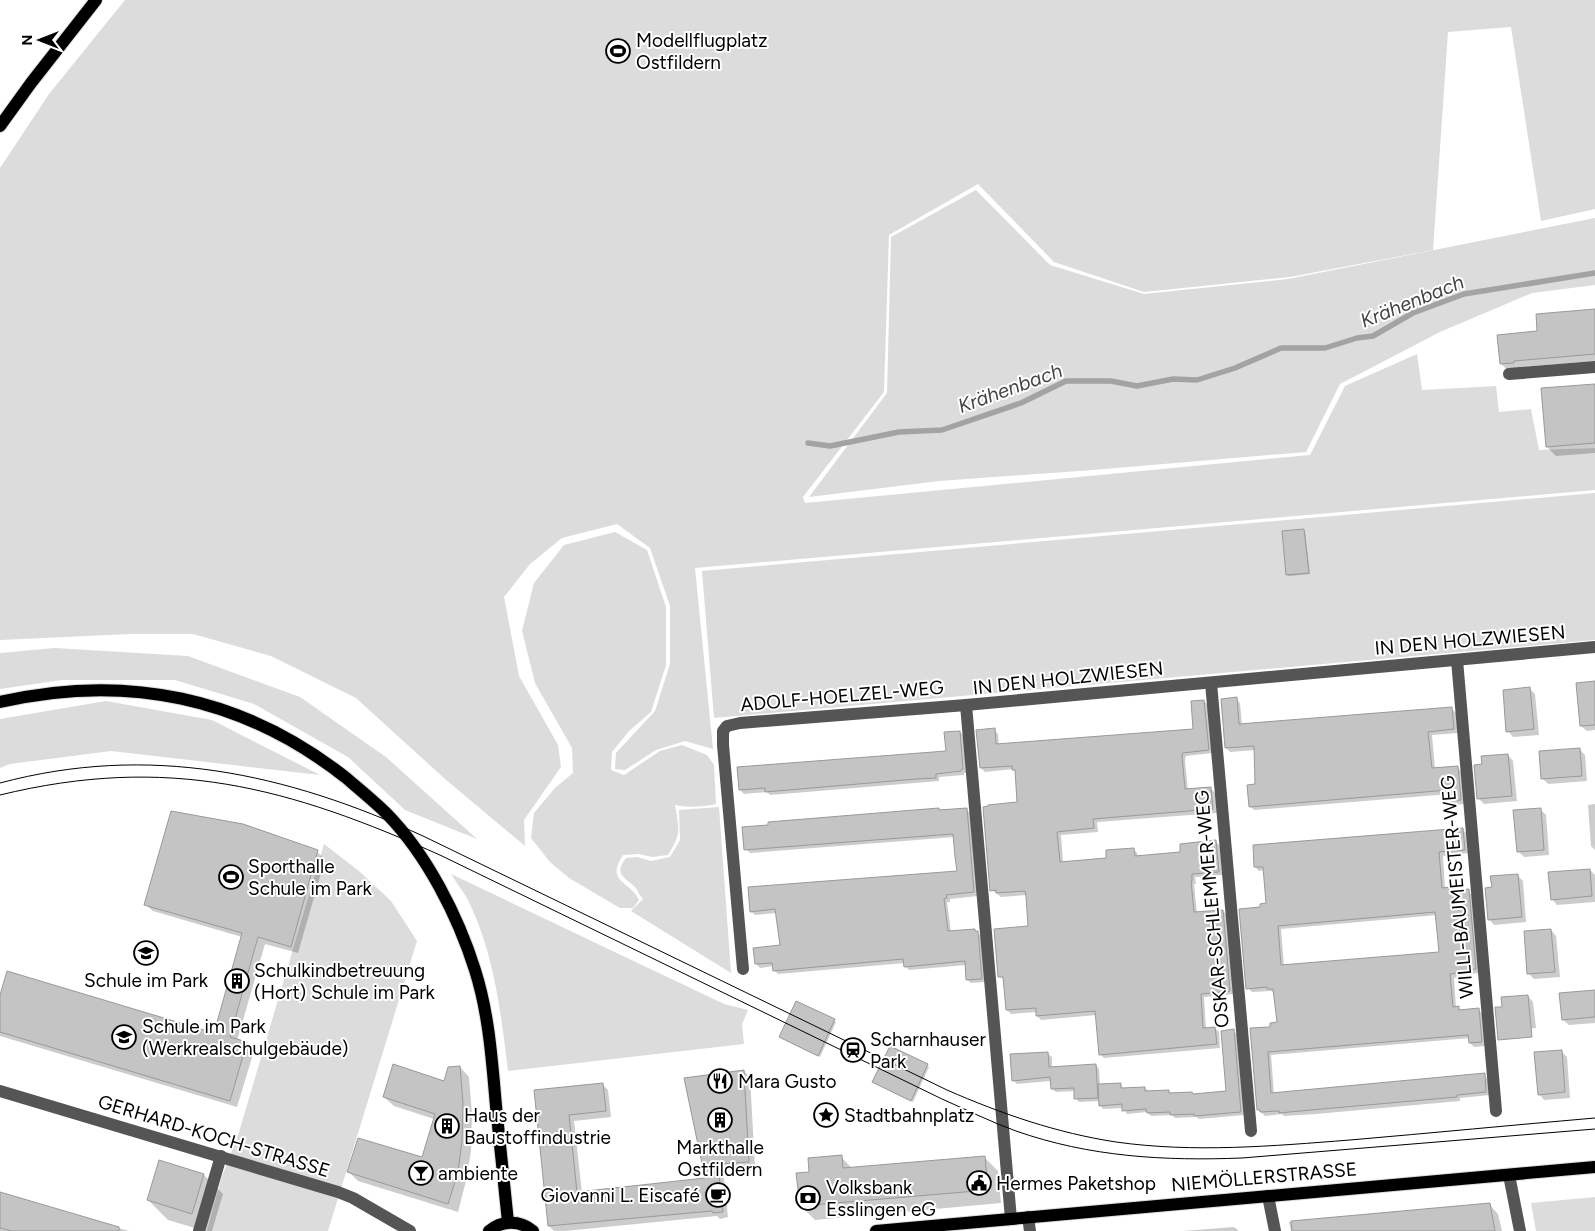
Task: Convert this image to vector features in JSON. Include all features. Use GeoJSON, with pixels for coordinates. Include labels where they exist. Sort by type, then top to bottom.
{"type":"FeatureCollection","features":[{"type":"Feature","properties":{"kind":"main road"},"geometry":{"type":"LineString","coordinates":[[0,126],[31,82],[96,0]]}},
{"type":"Feature","properties":{"kind":"main road"},"geometry":{"type":"LineString","coordinates":[[0,702],[62,690],[97,689],[169,695],[194,701],[240,716],[297,742],[329,765],[387,814],[406,836],[442,891],[464,938],[476,973],[487,1022],[492,1059],[508,1222]]}},
{"type":"Feature","properties":{"kind":"main road","name":"NIEMÖLLERSTRASSE"},"geometry":{"type":"LineString","coordinates":[[876,1231],[1595,1167]]}},
{"type":"Feature","properties":{"kind":"main road"},"geometry":{"type":"LineString","coordinates":[[489,1231],[500,1224],[508,1222],[518,1223],[533,1231]]}},
{"type":"Feature","properties":{"kind":"street"},"geometry":{"type":"LineString","coordinates":[[1509,374],[1595,367]]}},
{"type":"Feature","properties":{"kind":"street","name":"IN DEN HOLZWIESEN"},"geometry":{"type":"LineString","coordinates":[[1012,1219],[966,705],[1595,647]]}},
{"type":"Feature","properties":{"kind":"street","name":"WILLI-BAUMEISTER-WEG"},"geometry":{"type":"LineString","coordinates":[[1457,660],[1496,1111]]}},
{"type":"Feature","properties":{"kind":"street","name":"OSKAR-SCHLEMMER-WEG"},"geometry":{"type":"LineString","coordinates":[[1212,683],[1251,1131]]}},
{"type":"Feature","properties":{"kind":"street","name":"ADOLF-HOELZEL-WEG"},"geometry":{"type":"LineString","coordinates":[[743,969],[727,799],[723,730],[727,726],[740,723],[966,705]]}},
{"type":"Feature","properties":{"kind":"street","name":"GERHARD-KOCH-STRASSE"},"geometry":{"type":"LineString","coordinates":[[0,1090],[338,1192],[410,1231]]}},
{"type":"Feature","properties":{"kind":"street"},"geometry":{"type":"LineString","coordinates":[[199,1231],[222,1156]]}},
{"type":"Feature","properties":{"kind":"street"},"geometry":{"type":"LineString","coordinates":[[1509,1175],[1520,1231]]}},
{"type":"Feature","properties":{"kind":"street"},"geometry":{"type":"LineString","coordinates":[[1268,1196],[1275,1231]]}},
{"type":"Feature","properties":{"kind":"street"},"geometry":{"type":"LineString","coordinates":[[1028,1217],[1030,1231]]}},
{"type":"Feature","properties":{"kind":"shaded area"},"geometry":{"type":"Polygon","coordinates":[[[125,0],[1595,0],[1595,209],[1541,221],[1511,27],[1448,32],[1433,250],[1290,277],[1144,292],[1054,262],[978,184],[889,235],[884,392],[803,497],[805,503],[1310,455],[1345,386],[1417,354],[1422,390],[1496,386],[1499,412],[1531,409],[1539,450],[1595,448],[1595,490],[695,568],[713,749],[685,741],[656,750],[625,770],[615,769],[616,753],[655,711],[670,664],[670,606],[650,548],[617,524],[562,538],[530,564],[504,597],[519,676],[558,745],[561,767],[524,820],[525,846],[445,779],[356,698],[271,656],[193,634],[131,634],[0,640],[0,168],[49,94],[125,0]]]}},
{"type":"Feature","properties":{"kind":"shaded area"},"geometry":{"type":"Polygon","coordinates":[[[976,190],[1050,265],[1144,294],[1288,279],[1595,218],[1595,285],[1532,293],[1440,332],[1340,384],[1306,452],[939,481],[809,497],[887,393],[891,237],[976,190]]]}},
{"type":"Feature","properties":{"kind":"shaded area"},"geometry":{"type":"Polygon","coordinates":[[[1595,493],[1595,640],[714,718],[702,571],[1595,493]]]}},
{"type":"Feature","properties":{"kind":"shaded area"},"geometry":{"type":"Polygon","coordinates":[[[615,532],[647,550],[666,607],[666,665],[651,712],[629,731],[612,752],[611,770],[624,775],[660,751],[682,745],[707,755],[714,765],[716,804],[696,807],[675,805],[678,831],[676,841],[668,855],[652,857],[639,854],[623,855],[618,864],[617,871],[621,880],[635,893],[639,900],[633,908],[620,908],[569,878],[550,862],[531,838],[534,813],[555,788],[573,773],[572,748],[535,683],[522,631],[534,583],[564,545],[615,532]]]}},
{"type":"Feature","properties":{"kind":"shaded area"},"geometry":{"type":"Polygon","coordinates":[[[55,648],[188,656],[300,697],[386,757],[477,839],[405,810],[348,757],[254,704],[175,680],[62,680],[0,689],[0,653],[55,648]]]}},
{"type":"Feature","properties":{"kind":"shaded area"},"geometry":{"type":"Polygon","coordinates":[[[106,701],[212,720],[320,775],[111,751],[10,764],[0,768],[0,719],[106,701]]]}},
{"type":"Feature","properties":{"kind":"shaded area"},"geometry":{"type":"Polygon","coordinates":[[[719,807],[731,973],[631,911],[643,899],[636,888],[621,872],[622,863],[626,858],[637,857],[651,861],[670,857],[680,840],[679,810],[719,807]]]}},
{"type":"Feature","properties":{"kind":"shaded area"},"geometry":{"type":"Polygon","coordinates":[[[324,844],[359,871],[391,901],[417,941],[328,1231],[207,1231],[221,1179],[239,1132],[324,844]]]}},
{"type":"Feature","properties":{"kind":"shaded area"},"geometry":{"type":"Polygon","coordinates":[[[451,874],[724,1004],[748,1010],[742,1024],[744,1044],[508,1071],[499,1005],[484,941],[468,900],[451,874]]]}},
{"type":"Feature","properties":{"kind":"shaded area"},"geometry":{"type":"Polygon","coordinates":[[[1595,1197],[1595,1231],[1536,1231],[1531,1203],[1595,1197]]]}},
{"type":"Feature","properties":{"kind":"building"},"geometry":{"type":"Polygon","coordinates":[[[1595,309],[1595,354],[1514,361],[1514,363],[1500,364],[1497,335],[1537,331],[1536,314],[1595,309]]]}},
{"type":"Feature","properties":{"kind":"building"},"geometry":{"type":"Polygon","coordinates":[[[1595,384],[1595,443],[1546,447],[1541,388],[1595,384]]]}},
{"type":"Feature","properties":{"kind":"building"},"geometry":{"type":"Polygon","coordinates":[[[1304,529],[1309,573],[1286,575],[1282,531],[1304,529]]]}},
{"type":"Feature","properties":{"kind":"building"},"geometry":{"type":"Polygon","coordinates":[[[1595,681],[1595,725],[1580,726],[1576,683],[1595,681]]]}},
{"type":"Feature","properties":{"kind":"building"},"geometry":{"type":"Polygon","coordinates":[[[1530,687],[1534,729],[1506,732],[1503,690],[1530,687]]]}},
{"type":"Feature","properties":{"kind":"building"},"geometry":{"type":"Polygon","coordinates":[[[1237,697],[1239,724],[1452,707],[1454,729],[1428,732],[1432,768],[1458,766],[1461,800],[1449,801],[1448,790],[1249,807],[1247,785],[1255,784],[1254,746],[1225,748],[1221,699],[1237,697]]]}},
{"type":"Feature","properties":{"kind":"building"},"geometry":{"type":"Polygon","coordinates":[[[1204,700],[1209,750],[1183,753],[1182,756],[1185,789],[1211,787],[1213,809],[1093,819],[1094,828],[1057,832],[1060,862],[1106,858],[1106,850],[1134,848],[1135,856],[1180,852],[1180,844],[1216,840],[1219,872],[1192,874],[1191,881],[1194,912],[1223,910],[1230,991],[1201,994],[1203,1028],[1215,1027],[1217,1044],[1099,1055],[1095,1011],[1036,1016],[1036,1008],[1006,1010],[1003,977],[998,977],[994,929],[1028,926],[1026,896],[1025,891],[996,893],[996,890],[990,891],[983,807],[1017,802],[1015,770],[1012,770],[1012,766],[980,768],[976,730],[995,728],[996,744],[1193,729],[1191,701],[1204,700]]]}},
{"type":"Feature","properties":{"kind":"building"},"geometry":{"type":"Polygon","coordinates":[[[960,731],[963,769],[961,771],[936,774],[936,778],[765,792],[765,788],[739,790],[737,767],[946,751],[944,732],[960,731]]]}},
{"type":"Feature","properties":{"kind":"building"},"geometry":{"type":"Polygon","coordinates":[[[1580,748],[1582,776],[1541,779],[1539,751],[1580,748]]]}},
{"type":"Feature","properties":{"kind":"building"},"geometry":{"type":"Polygon","coordinates":[[[1508,754],[1512,796],[1477,799],[1474,765],[1482,764],[1481,756],[1508,754]]]}},
{"type":"Feature","properties":{"kind":"building"},"geometry":{"type":"Polygon","coordinates":[[[939,808],[939,810],[967,808],[974,892],[946,895],[947,898],[944,899],[948,931],[975,929],[975,931],[978,931],[982,979],[966,980],[965,961],[904,967],[903,959],[773,971],[772,963],[755,964],[753,948],[780,945],[775,909],[750,912],[748,887],[957,871],[953,834],[744,850],[742,827],[768,825],[768,822],[939,808]]]}},
{"type":"Feature","properties":{"kind":"building"},"geometry":{"type":"Polygon","coordinates":[[[1541,808],[1544,850],[1517,852],[1513,810],[1541,808]]]}},
{"type":"Feature","properties":{"kind":"building"},"geometry":{"type":"Polygon","coordinates":[[[171,811],[243,824],[318,850],[291,947],[258,937],[230,1037],[247,1042],[230,1101],[0,1032],[0,995],[7,971],[214,1033],[242,933],[144,905],[171,811]]]}},
{"type":"Feature","properties":{"kind":"building"},"geometry":{"type":"Polygon","coordinates":[[[1463,828],[1465,850],[1439,852],[1442,888],[1449,887],[1449,891],[1469,889],[1476,969],[1456,971],[1457,973],[1450,974],[1453,1007],[1459,1006],[1459,1010],[1479,1008],[1482,1042],[1469,1043],[1468,1035],[1268,1052],[1271,1093],[1485,1073],[1486,1092],[1457,1095],[1457,1097],[1279,1113],[1279,1111],[1260,1112],[1260,1110],[1257,1110],[1250,1028],[1270,1027],[1270,1023],[1277,1022],[1273,989],[1267,989],[1267,987],[1246,989],[1239,909],[1260,907],[1260,904],[1266,903],[1263,867],[1254,867],[1253,845],[1463,828]],[[1435,912],[1278,926],[1281,965],[1439,952],[1435,912]]]}},
{"type":"Feature","properties":{"kind":"building"},"geometry":{"type":"Polygon","coordinates":[[[1590,869],[1592,896],[1551,900],[1548,872],[1590,869]]]}},
{"type":"Feature","properties":{"kind":"building"},"geometry":{"type":"Polygon","coordinates":[[[1518,874],[1522,917],[1488,920],[1485,888],[1492,887],[1490,876],[1518,874]]]}},
{"type":"Feature","properties":{"kind":"building"},"geometry":{"type":"Polygon","coordinates":[[[1551,929],[1555,972],[1527,974],[1524,931],[1551,929]]]}},
{"type":"Feature","properties":{"kind":"building"},"geometry":{"type":"Polygon","coordinates":[[[1595,990],[1595,1017],[1562,1020],[1559,993],[1595,990]]]}},
{"type":"Feature","properties":{"kind":"building"},"geometry":{"type":"Polygon","coordinates":[[[1528,995],[1532,1037],[1498,1040],[1495,1007],[1502,1007],[1501,997],[1528,995]]]}},
{"type":"Feature","properties":{"kind":"building"},"geometry":{"type":"Polygon","coordinates":[[[796,1001],[835,1019],[818,1056],[779,1037],[796,1001]]]}},
{"type":"Feature","properties":{"kind":"building"},"geometry":{"type":"Polygon","coordinates":[[[1234,1029],[1241,1112],[1194,1116],[1194,1114],[1170,1115],[1170,1112],[1147,1113],[1146,1109],[1122,1111],[1122,1104],[1099,1106],[1098,1084],[1121,1083],[1121,1088],[1145,1087],[1145,1091],[1169,1090],[1169,1093],[1192,1092],[1193,1094],[1226,1091],[1221,1031],[1234,1029]]]}},
{"type":"Feature","properties":{"kind":"building"},"geometry":{"type":"Polygon","coordinates":[[[890,1046],[928,1064],[911,1101],[872,1082],[890,1046]]]}},
{"type":"Feature","properties":{"kind":"building"},"geometry":{"type":"Polygon","coordinates":[[[1562,1050],[1565,1092],[1538,1095],[1534,1052],[1562,1050]]]}},
{"type":"Feature","properties":{"kind":"building"},"geometry":{"type":"Polygon","coordinates":[[[1048,1052],[1049,1067],[1096,1064],[1098,1098],[1074,1099],[1074,1088],[1051,1089],[1050,1077],[1012,1081],[1010,1054],[1048,1052]]]}},
{"type":"Feature","properties":{"kind":"building","name":"Haus der Baustoffindustrie"},"geometry":{"type":"Polygon","coordinates":[[[393,1064],[444,1081],[448,1067],[460,1066],[463,1103],[462,1141],[458,1172],[448,1204],[347,1172],[358,1138],[422,1157],[435,1114],[383,1097],[393,1064]]]}},
{"type":"Feature","properties":{"kind":"building"},"geometry":{"type":"Polygon","coordinates":[[[744,1070],[749,1162],[718,1164],[723,1212],[713,1213],[712,1211],[548,1226],[534,1090],[603,1083],[606,1111],[569,1115],[577,1192],[705,1178],[684,1078],[744,1070]]]}},
{"type":"Feature","properties":{"kind":"building"},"geometry":{"type":"Polygon","coordinates":[[[842,1155],[843,1168],[985,1156],[988,1190],[800,1206],[796,1173],[809,1172],[808,1158],[842,1155]]]}},
{"type":"Feature","properties":{"kind":"building"},"geometry":{"type":"Polygon","coordinates":[[[159,1160],[204,1174],[192,1214],[147,1200],[159,1160]]]}},
{"type":"Feature","properties":{"kind":"building"},"geometry":{"type":"Polygon","coordinates":[[[0,1192],[119,1227],[119,1231],[11,1231],[0,1228],[0,1192]]]}},
{"type":"Feature","properties":{"kind":"building"},"geometry":{"type":"Polygon","coordinates":[[[1490,1203],[1495,1231],[1292,1231],[1291,1221],[1490,1203]]]}},
{"type":"Feature","properties":{"kind":"waterway","name":"Krähenbach"},"geometry":{"type":"LineString","coordinates":[[808,443],[830,446],[899,432],[942,430],[1021,403],[1066,381],[1111,381],[1137,386],[1173,379],[1197,380],[1235,368],[1281,348],[1325,348],[1357,338],[1373,336],[1413,313],[1464,294],[1595,273]]}},
{"type":"Feature","properties":{"kind":"tram line"},"geometry":{"type":"LineString","coordinates":[[0,783],[55,771],[110,766],[163,766],[216,771],[268,781],[320,796],[372,814],[423,836],[947,1090],[1030,1122],[1094,1138],[1116,1142],[1175,1147],[1233,1147],[1350,1140],[1595,1118]]}},
{"type":"Feature","properties":{"kind":"tram line"},"geometry":{"type":"LineString","coordinates":[[0,795],[61,783],[118,778],[173,778],[227,784],[279,796],[332,812],[442,856],[988,1120],[1016,1131],[1072,1147],[1156,1158],[1213,1159],[1595,1129]]}},
{"type":"Feature","properties":{"kind":"place","name":"Modellflugplatz Ostfildern"},"geometry":{"type":"Point","coordinates":[618,51]}},
{"type":"Feature","properties":{"kind":"place","name":"Sporthalle Schule im Park"},"geometry":{"type":"Point","coordinates":[231,877]}},
{"type":"Feature","properties":{"kind":"place","name":"Schule im Park"},"geometry":{"type":"Point","coordinates":[146,953]}},
{"type":"Feature","properties":{"kind":"place","name":"Schulkindbetreuung (Hort) Schule im Park"},"geometry":{"type":"Point","coordinates":[237,981]}},
{"type":"Feature","properties":{"kind":"place","name":"Schule im Park (Werkrealschulgebäude)"},"geometry":{"type":"Point","coordinates":[124,1037]}},
{"type":"Feature","properties":{"kind":"place","name":"Scharnhauser Park"},"geometry":{"type":"Point","coordinates":[853,1050]}},
{"type":"Feature","properties":{"kind":"place","name":"Mara Gusto"},"geometry":{"type":"Point","coordinates":[720,1081]}},
{"type":"Feature","properties":{"kind":"place","name":"Stadtbahnplatz"},"geometry":{"type":"Point","coordinates":[826,1115]}},
{"type":"Feature","properties":{"kind":"place","name":"Markthalle Ostfildern"},"geometry":{"type":"Point","coordinates":[720,1120]}},
{"type":"Feature","properties":{"kind":"place","name":"Haus der Baustoffindustrie"},"geometry":{"type":"Point","coordinates":[447,1126]}},
{"type":"Feature","properties":{"kind":"place","name":"ambiente"},"geometry":{"type":"Point","coordinates":[421,1173]}},
{"type":"Feature","properties":{"kind":"place","name":"Hermes Paketshop"},"geometry":{"type":"Point","coordinates":[979,1183]}},
{"type":"Feature","properties":{"kind":"place","name":"Giovanni L. Eiscafé"},"geometry":{"type":"Point","coordinates":[718,1195]}},
{"type":"Feature","properties":{"kind":"place","name":"Volksbank Esslingen eG"},"geometry":{"type":"Point","coordinates":[808,1198]}}]}
